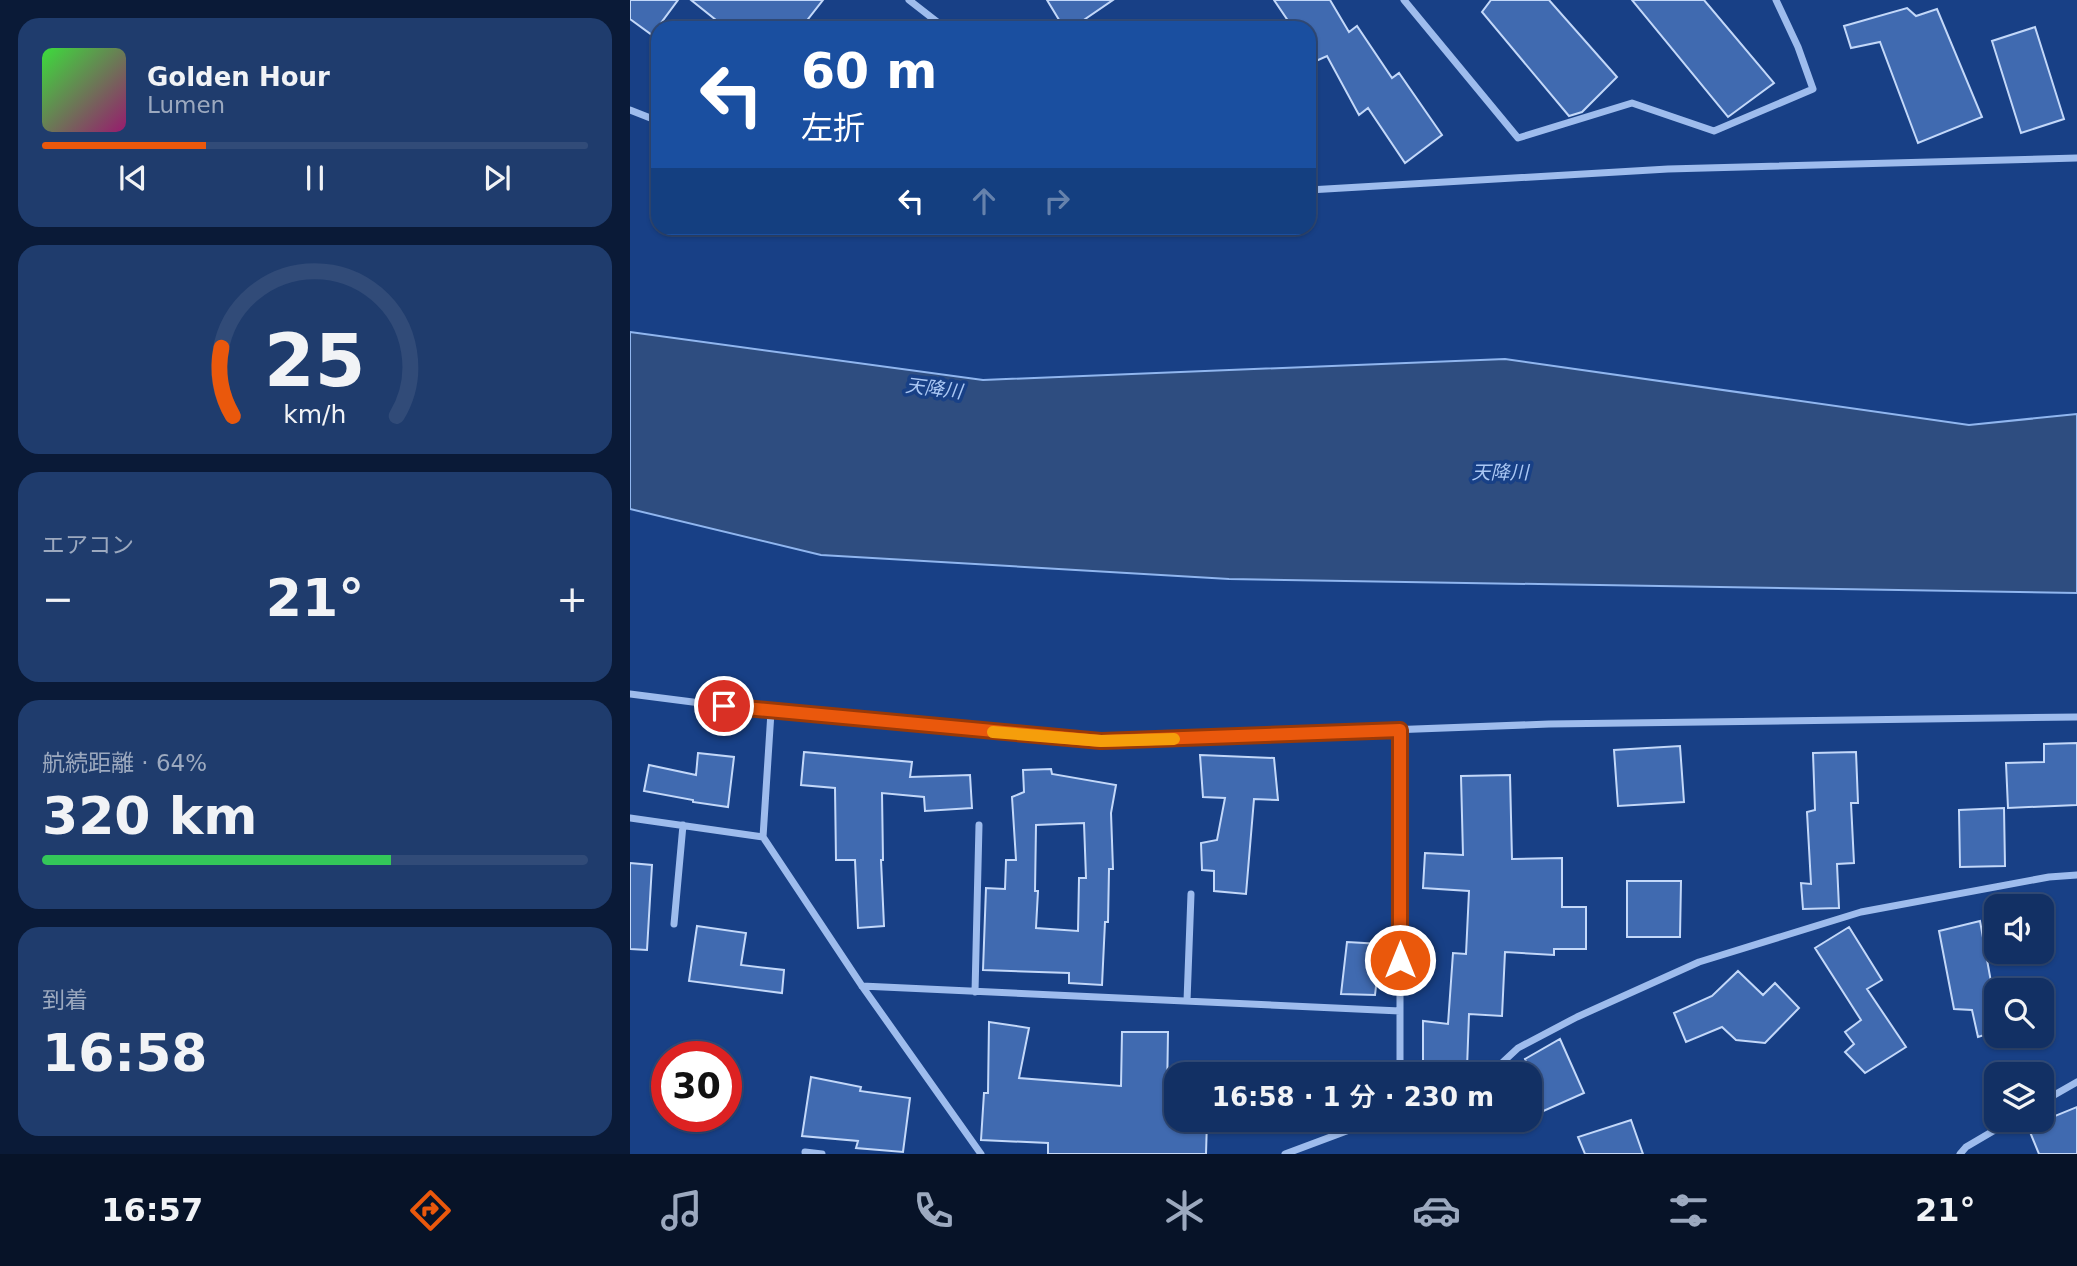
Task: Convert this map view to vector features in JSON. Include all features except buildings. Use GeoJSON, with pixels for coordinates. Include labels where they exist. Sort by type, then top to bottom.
{"type":"FeatureCollection","features":[{"type":"Feature","properties":{"kind":"street"},"geometry":{"type":"LineString","coordinates":[[909,0],[936,21]]}},
{"type":"Feature","properties":{"kind":"street"},"geometry":{"type":"LineString","coordinates":[[1404,0],[1518,138],[1632,103],[1714,131],[1813,89],[1798,47],[1776,0]]}},
{"type":"Feature","properties":{"kind":"street"},"geometry":{"type":"LineString","coordinates":[[630,110],[651,118]]}},
{"type":"Feature","properties":{"kind":"street"},"geometry":{"type":"LineString","coordinates":[[1316,190],[1668,169],[2077,158]]}},
{"type":"Feature","properties":{"kind":"street"},"geometry":{"type":"LineString","coordinates":[[630,694],[771,712],[1101,741],[1549,724],[2077,717]]}},
{"type":"Feature","properties":{"kind":"street"},"geometry":{"type":"LineString","coordinates":[[771,712],[763,837],[862,986],[981,1154]]}},
{"type":"Feature","properties":{"kind":"street"},"geometry":{"type":"LineString","coordinates":[[1400,730],[1400,1062]]}},
{"type":"Feature","properties":{"kind":"street"},"geometry":{"type":"LineString","coordinates":[[630,818],[763,837]]}},
{"type":"Feature","properties":{"kind":"street"},"geometry":{"type":"LineString","coordinates":[[674,924],[683,825]]}},
{"type":"Feature","properties":{"kind":"street"},"geometry":{"type":"LineString","coordinates":[[975,992],[979,825]]}},
{"type":"Feature","properties":{"kind":"street"},"geometry":{"type":"LineString","coordinates":[[1503,1062],[1518,1048],[1577,1017],[1699,962],[1861,912],[2077,874]]}},
{"type":"Feature","properties":{"kind":"street"},"geometry":{"type":"LineString","coordinates":[[1188,1002],[1191,894]]}},
{"type":"Feature","properties":{"kind":"street"},"geometry":{"type":"LineString","coordinates":[[862,986],[1400,1011]]}},
{"type":"Feature","properties":{"kind":"street"},"geometry":{"type":"LineString","coordinates":[[2054,1095],[2077,1082]]}},
{"type":"Feature","properties":{"kind":"street"},"geometry":{"type":"LineString","coordinates":[[1284,1154],[1344,1132]]}},
{"type":"Feature","properties":{"kind":"street"},"geometry":{"type":"LineString","coordinates":[[1960,1154],[1966,1147],[1992,1132]]}},
{"type":"Feature","properties":{"kind":"street"},"geometry":{"type":"LineString","coordinates":[[805,1152],[822,1154]]}},
{"type":"Feature","properties":{"kind":"water","name":"天降川"},"geometry":{"type":"Polygon","coordinates":[[[630,332],[983,380],[1505,359],[1969,425],[2077,414],[2077,593],[1229,579],[821,555],[630,509],[630,332]]]}},
{"type":"Feature","properties":{"kind":"slow traffic"},"geometry":{"type":"LineString","coordinates":[[993,732],[1101,741],[1174,739]]}},
{"type":"Feature","properties":{"kind":"route"},"geometry":{"type":"LineString","coordinates":[[724,706],[1101,741],[1400,730],[1400,960]]}}]}
